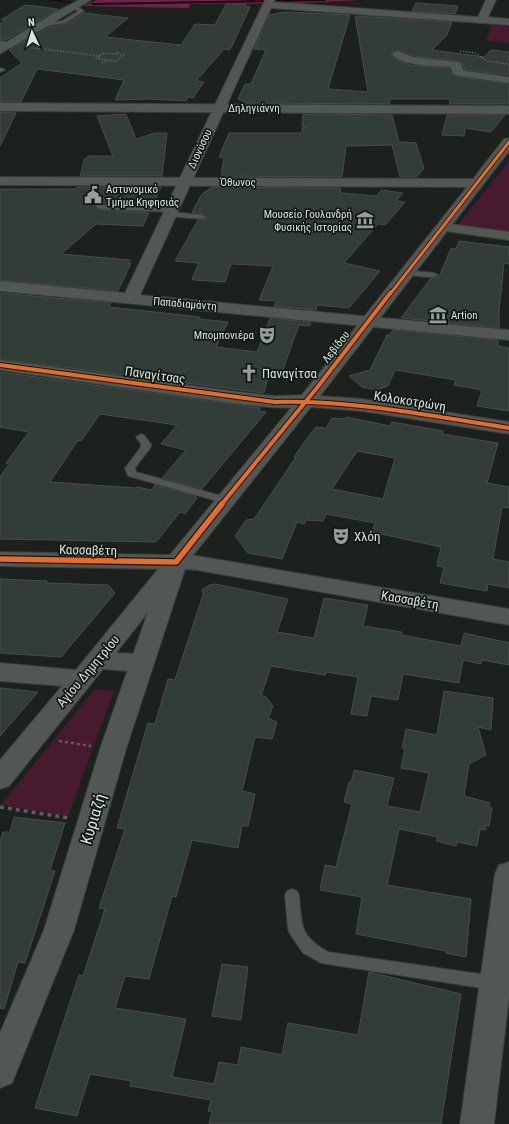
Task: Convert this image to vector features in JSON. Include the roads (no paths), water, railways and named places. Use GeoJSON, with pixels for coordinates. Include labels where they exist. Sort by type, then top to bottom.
{"type":"FeatureCollection","features":[{"type":"Feature","properties":{"kind":"main road"},"geometry":{"type":"LineString","coordinates":[[3,47],[80,3]]}},
{"type":"Feature","properties":{"kind":"street"},"geometry":{"type":"LineString","coordinates":[[482,20],[491,0]]}},
{"type":"Feature","properties":{"kind":"street"},"geometry":{"type":"LineString","coordinates":[[269,2],[509,22]]}},
{"type":"Feature","properties":{"kind":"street","name":"Διονύσου"},"geometry":{"type":"LineString","coordinates":[[130,299],[269,2]]}},
{"type":"Feature","properties":{"kind":"street"},"geometry":{"type":"LineString","coordinates":[[396,54],[411,60],[453,64],[457,66],[457,72],[463,74],[509,80]]}},
{"type":"Feature","properties":{"kind":"street","name":"Δηληγιάννη"},"geometry":{"type":"LineString","coordinates":[[0,106],[509,110]]}},
{"type":"Feature","properties":{"kind":"street","name":"Λεβίδου"},"geometry":{"type":"LineString","coordinates":[[176,562],[307,401],[509,142]]}},
{"type":"Feature","properties":{"kind":"street","name":"Όθωνος"},"geometry":{"type":"LineString","coordinates":[[0,181],[477,183]]}},
{"type":"Feature","properties":{"kind":"street"},"geometry":{"type":"LineString","coordinates":[[443,227],[509,236]]}},
{"type":"Feature","properties":{"kind":"street","name":"Παπαδιαμάντη"},"geometry":{"type":"LineString","coordinates":[[0,286],[509,335]]}},
{"type":"Feature","properties":{"kind":"street","name":"Παναγίτσας"},"geometry":{"type":"LineString","coordinates":[[0,365],[239,398],[275,402],[307,401]]}},
{"type":"Feature","properties":{"kind":"street","name":"Κολοκοτρώνη"},"geometry":{"type":"LineString","coordinates":[[307,401],[362,405],[509,428]]}},
{"type":"Feature","properties":{"kind":"street","name":"Κασσαβέτη"},"geometry":{"type":"LineString","coordinates":[[0,560],[197,563],[509,617]]}},
{"type":"Feature","properties":{"kind":"street","name":"Αγίου Δημητρίου"},"geometry":{"type":"LineString","coordinates":[[0,780],[176,562]]}},
{"type":"Feature","properties":{"kind":"street","name":"Κυριαζή"},"geometry":{"type":"LineString","coordinates":[[0,1072],[59,930],[113,749],[176,562]]}},
{"type":"Feature","properties":{"kind":"street"},"geometry":{"type":"LineString","coordinates":[[98,660],[142,663]]}},
{"type":"Feature","properties":{"kind":"street"},"geometry":{"type":"LineString","coordinates":[[0,672],[81,679]]}},
{"type":"Feature","properties":{"kind":"street"},"geometry":{"type":"LineString","coordinates":[[477,1124],[509,874]]}},
{"type":"Feature","properties":{"kind":"lane"},"geometry":{"type":"LineString","coordinates":[[100,208],[171,212],[202,217]]}},
{"type":"Feature","properties":{"kind":"lane"},"geometry":{"type":"LineString","coordinates":[[408,272],[434,275]]}},
{"type":"Feature","properties":{"kind":"lane"},"geometry":{"type":"LineString","coordinates":[[141,437],[146,444],[146,447],[130,468],[132,474],[225,500]]}},
{"type":"Feature","properties":{"kind":"lane"},"geometry":{"type":"LineString","coordinates":[[292,895],[295,929],[308,948],[326,958],[495,983]]}},
{"type":"Feature","properties":{"kind":"waterway"},"geometry":{"type":"LineString","coordinates":[[49,0],[71,2]]}},
{"type":"Feature","properties":{"kind":"waterway"},"geometry":{"type":"LineString","coordinates":[[92,4],[325,0]]}},
{"type":"Feature","properties":{"kind":"place","name":"Αστυνομικό Τμήμα Κηφησιάς"},"geometry":{"type":"Point","coordinates":[93,195]}},
{"type":"Feature","properties":{"kind":"place","name":"Μουσείο Γουλανδρή Φυσικής Ιστορίας"},"geometry":{"type":"Point","coordinates":[365,220]}},
{"type":"Feature","properties":{"kind":"place","name":"Artion"},"geometry":{"type":"Point","coordinates":[438,315]}},
{"type":"Feature","properties":{"kind":"place","name":"Μπομπονιέρα"},"geometry":{"type":"Point","coordinates":[267,335]}},
{"type":"Feature","properties":{"kind":"place","name":"Παναγίτσα"},"geometry":{"type":"Point","coordinates":[249,373]}},
{"type":"Feature","properties":{"kind":"place","name":"Χλόη"},"geometry":{"type":"Point","coordinates":[341,536]}}]}
